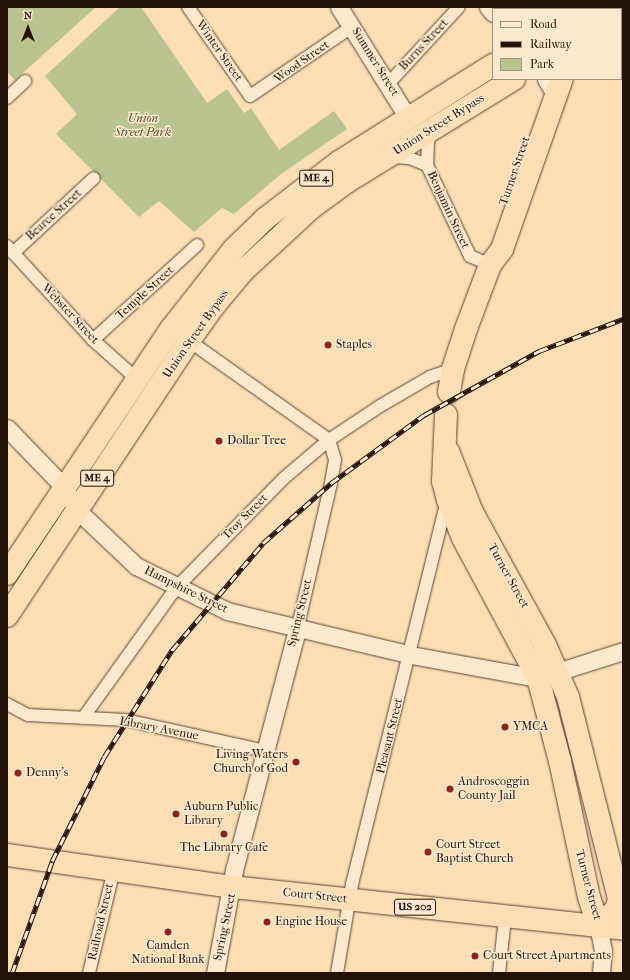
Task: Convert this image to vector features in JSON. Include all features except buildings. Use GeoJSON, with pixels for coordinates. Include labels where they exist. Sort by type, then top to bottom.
{"type":"FeatureCollection","features":[{"type":"Feature","properties":{"kind":"highway","name":"Union Street Bypass"},"geometry":{"type":"LineString","coordinates":[[7,574],[171,329],[234,249],[266,218],[339,162],[492,66]]}},
{"type":"Feature","properties":{"kind":"highway","name":"Union Street Bypass"},"geometry":{"type":"LineString","coordinates":[[7,616],[76,509],[213,306],[273,241],[311,208],[386,158],[512,80]]}},
{"type":"Feature","properties":{"kind":"highway","name":"Turner Street"},"geometry":{"type":"LineString","coordinates":[[449,392],[453,369],[490,264],[489,243],[551,83]]}},
{"type":"Feature","properties":{"kind":"highway","name":"Turner Street"},"geometry":{"type":"LineString","coordinates":[[445,445],[472,512],[546,645],[548,674],[560,761],[589,896],[598,925],[616,910],[621,901],[568,697],[548,674],[463,538],[448,500],[443,482],[446,415]]}},
{"type":"Feature","properties":{"kind":"highway","name":"Court Street"},"geometry":{"type":"LineString","coordinates":[[7,855],[233,887],[351,899],[505,918],[598,925],[623,929]]}},
{"type":"Feature","properties":{"kind":"street","name":"Winter Street"},"geometry":{"type":"LineString","coordinates":[[188,7],[250,96]]}},
{"type":"Feature","properties":{"kind":"street","name":"Summer Street"},"geometry":{"type":"LineString","coordinates":[[340,7],[389,83],[408,118]]}},
{"type":"Feature","properties":{"kind":"street","name":"Burns Street"},"geometry":{"type":"LineString","coordinates":[[389,83],[459,7]]}},
{"type":"Feature","properties":{"kind":"street","name":"Wood Street"},"geometry":{"type":"LineString","coordinates":[[250,96],[353,26]]}},
{"type":"Feature","properties":{"kind":"street"},"geometry":{"type":"LineString","coordinates":[[7,98],[26,81]]}},
{"type":"Feature","properties":{"kind":"street","name":"Benjamin Street"},"geometry":{"type":"LineString","coordinates":[[434,128],[428,141],[427,165],[470,256],[490,264]]}},
{"type":"Feature","properties":{"kind":"street","name":"Benjamin Street"},"geometry":{"type":"LineString","coordinates":[[386,158],[409,158],[427,165]]}},
{"type":"Feature","properties":{"kind":"street","name":"Bearce Street"},"geometry":{"type":"LineString","coordinates":[[10,249],[94,178]]}},
{"type":"Feature","properties":{"kind":"street","name":"Temple Street"},"geometry":{"type":"LineString","coordinates":[[93,340],[197,245]]}},
{"type":"Feature","properties":{"kind":"street","name":"Webster Street"},"geometry":{"type":"LineString","coordinates":[[10,249],[93,340],[137,379]]}},
{"type":"Feature","properties":{"kind":"street"},"geometry":{"type":"LineString","coordinates":[[171,329],[329,440]]}},
{"type":"Feature","properties":{"kind":"street","name":"Troy Street"},"geometry":{"type":"LineString","coordinates":[[83,718],[176,588],[284,478],[329,440],[413,386],[453,369]]}},
{"type":"Feature","properties":{"kind":"street","name":"Hampshire Street"},"geometry":{"type":"LineString","coordinates":[[7,428],[65,488],[76,509],[136,566],[176,588],[227,611],[296,630],[411,656],[548,674]]}},
{"type":"Feature","properties":{"kind":"street","name":"Spring Street"},"geometry":{"type":"LineString","coordinates":[[215,973],[233,887],[234,870],[296,630],[333,475],[335,460],[329,440]]}},
{"type":"Feature","properties":{"kind":"street","name":"Pleasant Street"},"geometry":{"type":"LineString","coordinates":[[337,973],[351,899],[352,884],[411,656],[448,500]]}},
{"type":"Feature","properties":{"kind":"street"},"geometry":{"type":"LineString","coordinates":[[548,674],[623,651]]}},
{"type":"Feature","properties":{"kind":"street","name":"Library Avenue"},"geometry":{"type":"LineString","coordinates":[[7,704],[28,715],[126,720],[265,751]]}},
{"type":"Feature","properties":{"kind":"street","name":"Railroad Street"},"geometry":{"type":"LineString","coordinates":[[89,973],[114,870]]}},
{"type":"Feature","properties":{"kind":"street"},"geometry":{"type":"LineString","coordinates":[[499,973],[505,918]]}},
{"type":"Feature","properties":{"kind":"street"},"geometry":{"type":"LineString","coordinates":[[598,925],[603,950],[601,973]]}},
{"type":"Feature","properties":{"kind":"green space"},"geometry":{"type":"Polygon","coordinates":[[[7,7],[96,7],[15,80],[7,72],[7,7]]]}},
{"type":"Feature","properties":{"kind":"green space","name":"Union Street Park"},"geometry":{"type":"Polygon","coordinates":[[[120,7],[141,7],[207,103],[227,89],[244,113],[251,108],[279,150],[334,111],[347,129],[281,174],[234,214],[222,208],[194,232],[159,201],[139,217],[56,134],[77,114],[45,76],[120,7]]]}},
{"type":"Feature","properties":{"kind":"railway"},"geometry":{"type":"LineString","coordinates":[[12,973],[52,861],[104,757],[172,650],[263,543],[331,483],[424,415],[539,351],[623,319]]}},
{"type":"Feature","properties":{"kind":"place","name":"Staples"},"geometry":{"type":"Point","coordinates":[328,345]}},
{"type":"Feature","properties":{"kind":"place","name":"Dollar Tree"},"geometry":{"type":"Point","coordinates":[219,441]}},
{"type":"Feature","properties":{"kind":"place","name":"YMCA"},"geometry":{"type":"Point","coordinates":[505,727]}},
{"type":"Feature","properties":{"kind":"place","name":"Living Waters Church of God"},"geometry":{"type":"Point","coordinates":[296,762]}},
{"type":"Feature","properties":{"kind":"place","name":"Denny's"},"geometry":{"type":"Point","coordinates":[18,773]}},
{"type":"Feature","properties":{"kind":"place","name":"Androscoggin County Jail"},"geometry":{"type":"Point","coordinates":[450,789]}},
{"type":"Feature","properties":{"kind":"place","name":"Auburn Public Library"},"geometry":{"type":"Point","coordinates":[176,814]}},
{"type":"Feature","properties":{"kind":"place","name":"The Library Cafe"},"geometry":{"type":"Point","coordinates":[224,834]}},
{"type":"Feature","properties":{"kind":"place","name":"Court Street Baptist Church"},"geometry":{"type":"Point","coordinates":[428,852]}},
{"type":"Feature","properties":{"kind":"place","name":"Engine House"},"geometry":{"type":"Point","coordinates":[267,922]}},
{"type":"Feature","properties":{"kind":"place","name":"Camden National Bank"},"geometry":{"type":"Point","coordinates":[168,932]}},
{"type":"Feature","properties":{"kind":"place","name":"Court Street Apartments"},"geometry":{"type":"Point","coordinates":[475,956]}}]}
